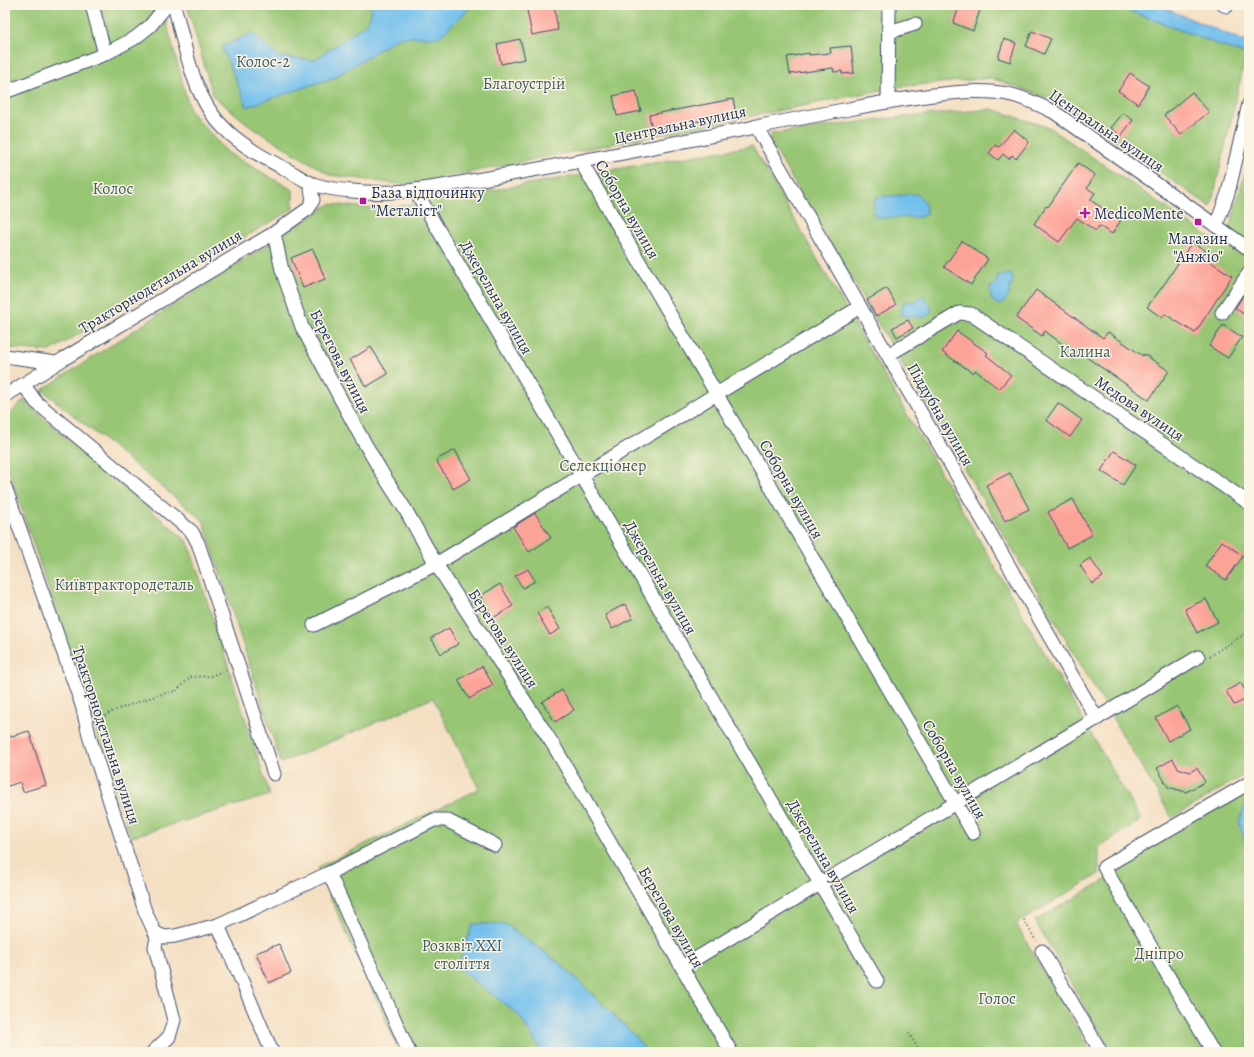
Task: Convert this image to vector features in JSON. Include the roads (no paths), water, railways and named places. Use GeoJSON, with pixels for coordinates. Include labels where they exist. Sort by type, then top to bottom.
{"type":"FeatureCollection","features":[{"type":"Feature","properties":{"kind":"street"},"geometry":{"type":"LineString","coordinates":[[92,5],[106,54]]}},
{"type":"Feature","properties":{"kind":"street"},"geometry":{"type":"LineString","coordinates":[[5,92],[106,54],[135,38],[150,26],[167,5]]}},
{"type":"Feature","properties":{"kind":"street","name":"Центральна вулиця"},"geometry":{"type":"LineString","coordinates":[[174,5],[195,80],[206,105],[224,128],[247,147],[310,183],[330,188],[352,192],[382,193],[415,190],[581,162],[756,126],[888,102],[952,93],[986,91],[1010,95],[1030,101],[1054,112],[1249,249]]}},
{"type":"Feature","properties":{"kind":"street"},"geometry":{"type":"LineString","coordinates":[[888,102],[889,5]]}},
{"type":"Feature","properties":{"kind":"street"},"geometry":{"type":"LineString","coordinates":[[889,32],[915,24]]}},
{"type":"Feature","properties":{"kind":"street"},"geometry":{"type":"LineString","coordinates":[[1216,226],[1228,193],[1249,104]]}},
{"type":"Feature","properties":{"kind":"street","name":"Піддубна вулиця"},"geometry":{"type":"LineString","coordinates":[[756,126],[1097,719]]}},
{"type":"Feature","properties":{"kind":"street","name":"Соборна вулиця"},"geometry":{"type":"LineString","coordinates":[[581,162],[973,833]]}},
{"type":"Feature","properties":{"kind":"street","name":"Тракторнодетальна вулиця"},"geometry":{"type":"LineString","coordinates":[[5,396],[56,363],[274,233],[308,209],[313,200],[310,183]]}},
{"type":"Feature","properties":{"kind":"street","name":"Джерельна вулиця"},"geometry":{"type":"LineString","coordinates":[[415,190],[877,981]]}},
{"type":"Feature","properties":{"kind":"street","name":"Берегова вулиця"},"geometry":{"type":"LineString","coordinates":[[274,233],[282,270],[302,327],[382,473],[405,509],[436,564],[554,746],[730,1052]]}},
{"type":"Feature","properties":{"kind":"street"},"geometry":{"type":"LineString","coordinates":[[1222,313],[1249,273]]}},
{"type":"Feature","properties":{"kind":"street"},"geometry":{"type":"LineString","coordinates":[[314,625],[436,564],[860,306]]}},
{"type":"Feature","properties":{"kind":"street","name":"Медова вулиця"},"geometry":{"type":"LineString","coordinates":[[888,355],[959,313],[971,314],[1249,503]]}},
{"type":"Feature","properties":{"kind":"street"},"geometry":{"type":"LineString","coordinates":[[5,356],[56,363]]}},
{"type":"Feature","properties":{"kind":"street"},"geometry":{"type":"LineString","coordinates":[[23,384],[36,402],[192,532],[198,543],[274,774]]}},
{"type":"Feature","properties":{"kind":"street","name":"Тракторнодетальна вулиця"},"geometry":{"type":"LineString","coordinates":[[5,489],[82,705],[87,727],[145,911],[155,933],[158,934]]}},
{"type":"Feature","properties":{"kind":"street"},"geometry":{"type":"LineString","coordinates":[[682,967],[955,802],[1202,658]]}},
{"type":"Feature","properties":{"kind":"street"},"geometry":{"type":"LineString","coordinates":[[1213,1052],[1104,867],[1249,783]]}},
{"type":"Feature","properties":{"kind":"street"},"geometry":{"type":"LineString","coordinates":[[153,1052],[169,1037],[174,1020],[155,947],[158,934],[165,937],[175,936],[218,925],[329,873],[434,820],[446,820],[495,845]]}},
{"type":"Feature","properties":{"kind":"street"},"geometry":{"type":"LineString","coordinates":[[329,873],[409,1052]]}},
{"type":"Feature","properties":{"kind":"street"},"geometry":{"type":"LineString","coordinates":[[218,925],[272,1052]]}},
{"type":"Feature","properties":{"kind":"street"},"geometry":{"type":"LineString","coordinates":[[1042,951],[1101,1052]]}},
{"type":"Feature","properties":{"kind":"water"},"geometry":{"type":"Polygon","coordinates":[[[369,5],[469,5],[468,10],[439,37],[399,37],[335,77],[247,107],[222,47],[252,33],[279,57],[314,60],[367,23],[372,11],[369,5]]]}},
{"type":"Feature","properties":{"kind":"water"},"geometry":{"type":"Polygon","coordinates":[[[1114,5],[1157,5],[1249,43],[1249,56],[1114,5]]]}},
{"type":"Feature","properties":{"kind":"water"},"geometry":{"type":"Polygon","coordinates":[[[916,194],[924,202],[926,214],[920,217],[876,218],[873,208],[876,197],[916,194]]]}},
{"type":"Feature","properties":{"kind":"water"},"geometry":{"type":"Polygon","coordinates":[[[1010,274],[1013,278],[1013,282],[1010,286],[1009,296],[1002,304],[999,305],[991,299],[990,287],[997,280],[997,276],[1010,274]]]}},
{"type":"Feature","properties":{"kind":"water"},"geometry":{"type":"Polygon","coordinates":[[[923,295],[932,311],[924,318],[904,316],[901,311],[904,302],[916,301],[923,295]]]}},
{"type":"Feature","properties":{"kind":"water"},"geometry":{"type":"Polygon","coordinates":[[[1247,799],[1249,799],[1249,855],[1239,823],[1247,799]]]}},
{"type":"Feature","properties":{"kind":"water"},"geometry":{"type":"Polygon","coordinates":[[[473,924],[505,924],[561,964],[634,1035],[646,1052],[542,1052],[519,1015],[457,967],[473,924]]]}},
{"type":"Feature","properties":{"kind":"place","name":"База відпочинку \"Металіст\""},"geometry":{"type":"Point","coordinates":[363,201]}},
{"type":"Feature","properties":{"kind":"place","name":"MedicoMente"},"geometry":{"type":"Point","coordinates":[1085,213]}},
{"type":"Feature","properties":{"kind":"place","name":"Магазин \"Анжіо\""},"geometry":{"type":"Point","coordinates":[1198,222]}},
{"type":"Feature","properties":{"kind":"park label","name":"Колос-2"},"geometry":{"type":"Point","coordinates":[263,61]}},
{"type":"Feature","properties":{"kind":"park label","name":"Благоустрій"},"geometry":{"type":"Point","coordinates":[524,83]}},
{"type":"Feature","properties":{"kind":"park label","name":"Колос"},"geometry":{"type":"Point","coordinates":[113,188]}},
{"type":"Feature","properties":{"kind":"park label","name":"Калина"},"geometry":{"type":"Point","coordinates":[1085,351]}},
{"type":"Feature","properties":{"kind":"park label","name":"Селекціонер"},"geometry":{"type":"Point","coordinates":[603,465]}},
{"type":"Feature","properties":{"kind":"park label","name":"Київтрактородеталь"},"geometry":{"type":"Point","coordinates":[124,584]}},
{"type":"Feature","properties":{"kind":"park label","name":"Дніпро"},"geometry":{"type":"Point","coordinates":[1159,953]}},
{"type":"Feature","properties":{"kind":"park label","name":"Розквіт XXI століття"},"geometry":{"type":"Point","coordinates":[462,954]}},
{"type":"Feature","properties":{"kind":"park label","name":"Голос"},"geometry":{"type":"Point","coordinates":[997,998]}}]}
